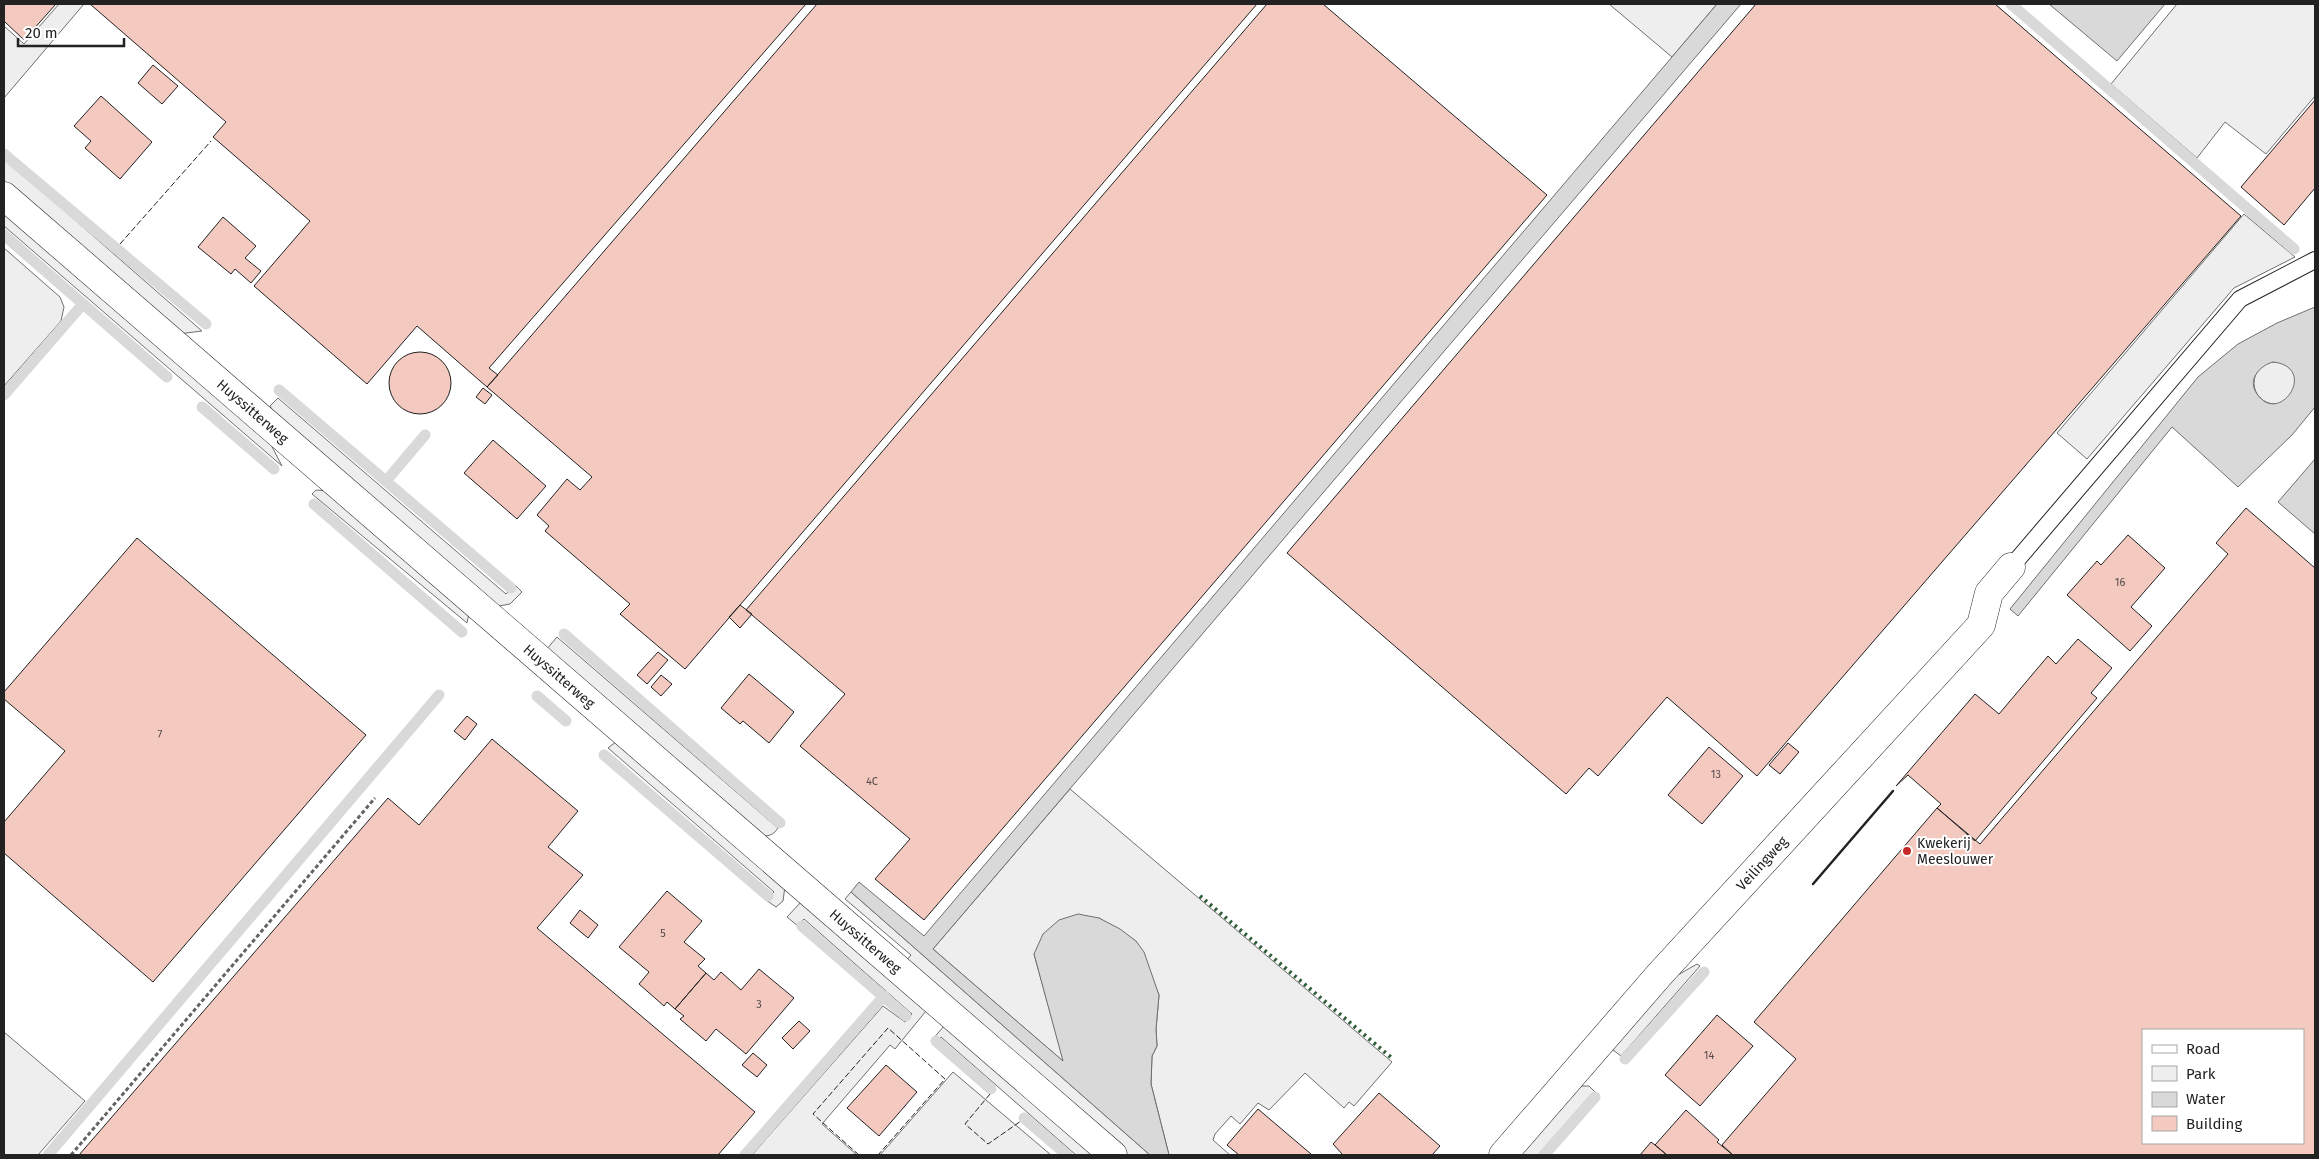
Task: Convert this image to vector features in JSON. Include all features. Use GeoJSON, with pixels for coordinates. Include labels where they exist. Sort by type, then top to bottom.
{"type":"FeatureCollection","features":[{"type":"Feature","properties":{"kind":"street","name":"Huyssitterweg"},"geometry":{"type":"LineString","coordinates":[[4,196],[1114,1155]]}},
{"type":"Feature","properties":{"kind":"street","name":"Veilingweg"},"geometry":{"type":"LineString","coordinates":[[1503,1155],[1660,974],[1981,625],[1989,593],[2011,568]]}},
{"type":"Feature","properties":{"kind":"lane"},"geometry":{"type":"LineString","coordinates":[[2011,568],[2240,299],[2315,260]]}},
{"type":"Feature","properties":{"kind":"path"},"geometry":{"type":"LineString","coordinates":[[71,1155],[375,798]]}},
{"type":"Feature","properties":{"kind":"green space"},"geometry":{"type":"Polygon","coordinates":[[[59,4],[84,4],[4,98],[4,26],[24,44],[59,4]]]}},
{"type":"Feature","properties":{"kind":"green space"},"geometry":{"type":"Polygon","coordinates":[[[1609,4],[1717,4],[1672,57],[1609,4]]]}},
{"type":"Feature","properties":{"kind":"green space"},"geometry":{"type":"Polygon","coordinates":[[[2177,4],[2315,4],[2315,96],[2266,154],[2225,122],[2197,158],[2111,84],[2177,4]]]}},
{"type":"Feature","properties":{"kind":"green space"},"geometry":{"type":"Polygon","coordinates":[[[4,158],[202,331],[178,334],[4,181],[4,158]]]}},
{"type":"Feature","properties":{"kind":"green space"},"geometry":{"type":"Polygon","coordinates":[[[4,210],[268,439],[282,466],[4,226],[4,210]]]}},
{"type":"Feature","properties":{"kind":"green space"},"geometry":{"type":"Polygon","coordinates":[[[2244,214],[2295,257],[2234,288],[2087,459],[2057,433],[2244,214]]]}},
{"type":"Feature","properties":{"kind":"green space"},"geometry":{"type":"Polygon","coordinates":[[[4,248],[60,297],[64,307],[61,321],[4,386],[4,248]]]}},
{"type":"Feature","properties":{"kind":"green space"},"geometry":{"type":"Polygon","coordinates":[[[2275,362],[2290,368],[2296,383],[2290,398],[2275,404],[2260,398],[2254,383],[2260,368],[2275,362]]]}},
{"type":"Feature","properties":{"kind":"green space"},"geometry":{"type":"Polygon","coordinates":[[[278,398],[506,594],[515,585],[522,592],[510,604],[499,606],[275,416],[270,406],[278,398]]]}},
{"type":"Feature","properties":{"kind":"green space"},"geometry":{"type":"Polygon","coordinates":[[[316,490],[328,491],[469,613],[467,623],[312,494],[316,490]]]}},
{"type":"Feature","properties":{"kind":"green space"},"geometry":{"type":"Polygon","coordinates":[[[557,637],[778,828],[776,831],[769,835],[758,835],[546,650],[557,637]]]}},
{"type":"Feature","properties":{"kind":"green space"},"geometry":{"type":"Polygon","coordinates":[[[617,741],[785,886],[783,901],[776,907],[766,900],[774,892],[608,748],[617,741]]]}},
{"type":"Feature","properties":{"kind":"green space"},"geometry":{"type":"Polygon","coordinates":[[[1070,789],[1392,1062],[1354,1106],[1349,1102],[1344,1108],[1305,1073],[1269,1110],[1258,1103],[1240,1124],[1231,1116],[1215,1134],[1213,1140],[1230,1155],[1169,1155],[1151,1084],[1152,1056],[1157,1046],[1156,1029],[1159,995],[1136,941],[1099,918],[1034,954],[1064,1062],[933,949],[1070,789]]]}},
{"type":"Feature","properties":{"kind":"green space"},"geometry":{"type":"Polygon","coordinates":[[[851,892],[1150,1155],[1127,1155],[905,962],[911,955],[845,899],[851,892]]]}},
{"type":"Feature","properties":{"kind":"green space"},"geometry":{"type":"Polygon","coordinates":[[[801,902],[926,1011],[895,1049],[890,1045],[822,1124],[857,1155],[752,1155],[883,1006],[905,1022],[912,1014],[804,919],[798,926],[787,917],[801,902]]]}},
{"type":"Feature","properties":{"kind":"green space"},"geometry":{"type":"Polygon","coordinates":[[[1697,964],[1700,966],[1621,1056],[1609,1047],[1669,980],[1697,964]]]}},
{"type":"Feature","properties":{"kind":"green space"},"geometry":{"type":"Polygon","coordinates":[[[945,1025],[1096,1155],[1076,1155],[941,1037],[933,1044],[931,1041],[945,1025]]]}},
{"type":"Feature","properties":{"kind":"green space"},"geometry":{"type":"Polygon","coordinates":[[[4,1032],[85,1101],[38,1155],[4,1155],[4,1032]]]}},
{"type":"Feature","properties":{"kind":"green space"},"geometry":{"type":"Polygon","coordinates":[[[953,1072],[1051,1155],[880,1155],[953,1072]]]}},
{"type":"Feature","properties":{"kind":"green space"},"geometry":{"type":"Polygon","coordinates":[[[1582,1086],[1589,1086],[1595,1092],[1539,1155],[1518,1155],[1573,1090],[1582,1086]]]}},
{"type":"Feature","properties":{"kind":"water"},"geometry":{"type":"Polygon","coordinates":[[[1717,4],[1741,4],[933,949],[1063,1061],[1034,954],[1043,934],[1059,920],[1078,914],[1099,918],[1120,929],[1136,941],[1144,952],[1159,995],[1156,1029],[1157,1046],[1152,1056],[1151,1084],[1169,1155],[1150,1155],[851,892],[859,882],[924,936],[1717,4]]]}},
{"type":"Feature","properties":{"kind":"water"},"geometry":{"type":"Polygon","coordinates":[[[2049,4],[2165,4],[2117,61],[2049,4]]]}},
{"type":"Feature","properties":{"kind":"water"},"geometry":{"type":"Polygon","coordinates":[[[2315,307],[2315,407],[2292,435],[2238,487],[2172,427],[2018,616],[2010,609],[2198,377],[2238,344],[2277,323],[2315,307]],[[2273,362],[2263,367],[2256,374],[2253,384],[2254,389],[2266,402],[2276,404],[2284,400],[2291,392],[2294,383],[2293,374],[2286,366],[2273,362]]]}},
{"type":"Feature","properties":{"kind":"water"},"geometry":{"type":"Polygon","coordinates":[[[2315,459],[2315,534],[2278,502],[2315,459]]]}},
{"type":"Feature","properties":{"kind":"building"},"geometry":{"type":"Polygon","coordinates":[[[4,4],[56,4],[24,40],[4,21],[4,4]]]}},
{"type":"Feature","properties":{"kind":"building"},"geometry":{"type":"Polygon","coordinates":[[[90,4],[806,4],[489,368],[498,375],[487,387],[417,326],[367,384],[254,286],[310,221],[213,137],[226,122],[90,4]]]}},
{"type":"Feature","properties":{"kind":"building"},"geometry":{"type":"Polygon","coordinates":[[[817,4],[1257,4],[685,669],[620,614],[630,604],[545,531],[549,526],[537,515],[567,479],[580,490],[592,477],[487,387],[817,4]]]}},
{"type":"Feature","properties":{"kind":"building"},"geometry":{"type":"Polygon","coordinates":[[[1267,4],[1323,4],[1547,195],[924,920],[875,879],[910,839],[800,746],[845,694],[746,610],[1267,4]]]}},
{"type":"Feature","properties":{"kind":"building"},"geometry":{"type":"Polygon","coordinates":[[[1756,4],[1995,4],[2241,216],[1757,776],[1667,697],[1598,776],[1589,768],[1566,794],[1287,553],[1756,4]]]}},
{"type":"Feature","properties":{"kind":"building"},"geometry":{"type":"Polygon","coordinates":[[[153,65],[178,86],[162,104],[138,83],[153,65]]]}},
{"type":"Feature","properties":{"kind":"building"},"geometry":{"type":"Polygon","coordinates":[[[101,96],[152,142],[120,179],[85,148],[91,141],[74,126],[101,96]]]}},
{"type":"Feature","properties":{"kind":"building"},"geometry":{"type":"Polygon","coordinates":[[[2315,100],[2315,188],[2284,225],[2241,187],[2315,100]]]}},
{"type":"Feature","properties":{"kind":"building"},"geometry":{"type":"Polygon","coordinates":[[[223,217],[256,246],[245,258],[261,271],[251,283],[235,269],[231,274],[198,247],[223,217]]]}},
{"type":"Feature","properties":{"kind":"building"},"geometry":{"type":"Polygon","coordinates":[[[414,352],[426,352],[442,361],[449,371],[451,383],[449,395],[442,405],[426,414],[414,414],[403,409],[394,400],[389,389],[389,377],[394,366],[403,357],[414,352]]]}},
{"type":"Feature","properties":{"kind":"building"},"geometry":{"type":"Polygon","coordinates":[[[483,388],[492,395],[485,404],[476,397],[483,388]]]}},
{"type":"Feature","properties":{"kind":"building"},"geometry":{"type":"Polygon","coordinates":[[[493,440],[546,486],[517,519],[464,473],[493,440]]]}},
{"type":"Feature","properties":{"kind":"building"},"geometry":{"type":"Polygon","coordinates":[[[2246,508],[2315,568],[2315,1155],[1733,1155],[1722,1145],[1796,1059],[1754,1022],[1937,808],[1980,844],[2228,554],[2216,543],[2246,508]]]}},
{"type":"Feature","properties":{"kind":"building"},"geometry":{"type":"Polygon","coordinates":[[[2128,535],[2165,568],[2131,607],[2152,626],[2130,651],[2067,595],[2097,561],[2101,565],[2128,535]]]}},
{"type":"Feature","properties":{"kind":"building"},"geometry":{"type":"Polygon","coordinates":[[[137,538],[366,735],[153,982],[4,853],[4,822],[65,751],[4,699],[4,692],[137,538]]]}},
{"type":"Feature","properties":{"kind":"building"},"geometry":{"type":"Polygon","coordinates":[[[740,605],[752,614],[740,628],[729,617],[740,605]]]}},
{"type":"Feature","properties":{"kind":"building"},"geometry":{"type":"Polygon","coordinates":[[[2078,639],[2112,668],[2091,693],[2097,698],[1975,841],[1937,808],[1941,804],[1908,775],[1896,786],[1975,694],[1999,714],[2048,656],[2056,664],[2078,639]]]}},
{"type":"Feature","properties":{"kind":"building"},"geometry":{"type":"Polygon","coordinates":[[[658,652],[668,660],[647,684],[637,675],[658,652]]]}},
{"type":"Feature","properties":{"kind":"building"},"geometry":{"type":"Polygon","coordinates":[[[749,674],[794,712],[769,743],[743,721],[740,724],[721,708],[749,674]]]}},
{"type":"Feature","properties":{"kind":"building"},"geometry":{"type":"Polygon","coordinates":[[[661,675],[672,684],[661,696],[651,687],[661,675]]]}},
{"type":"Feature","properties":{"kind":"building"},"geometry":{"type":"Polygon","coordinates":[[[467,716],[477,724],[465,740],[454,731],[467,716]]]}},
{"type":"Feature","properties":{"kind":"building"},"geometry":{"type":"Polygon","coordinates":[[[492,739],[578,811],[548,847],[583,875],[537,928],[755,1112],[718,1155],[79,1155],[388,798],[419,825],[492,739]]]}},
{"type":"Feature","properties":{"kind":"building"},"geometry":{"type":"Polygon","coordinates":[[[1788,743],[1799,752],[1780,774],[1769,765],[1788,743]]]}},
{"type":"Feature","properties":{"kind":"building"},"geometry":{"type":"Polygon","coordinates":[[[1709,747],[1743,776],[1702,824],[1668,795],[1709,747]]]}},
{"type":"Feature","properties":{"kind":"building"},"geometry":{"type":"Polygon","coordinates":[[[667,891],[702,921],[684,942],[705,959],[698,966],[706,973],[675,1009],[667,1002],[664,1006],[639,984],[649,972],[619,947],[667,891]]]}},
{"type":"Feature","properties":{"kind":"building"},"geometry":{"type":"Polygon","coordinates":[[[580,910],[598,925],[588,938],[570,923],[580,910]]]}},
{"type":"Feature","properties":{"kind":"building"},"geometry":{"type":"Polygon","coordinates":[[[759,969],[794,998],[746,1054],[716,1029],[706,1041],[680,1019],[684,1016],[675,1009],[706,973],[714,980],[721,972],[741,990],[759,969]]]}},
{"type":"Feature","properties":{"kind":"building"},"geometry":{"type":"Polygon","coordinates":[[[1717,1015],[1753,1046],[1700,1106],[1665,1075],[1717,1015]]]}},
{"type":"Feature","properties":{"kind":"building"},"geometry":{"type":"Polygon","coordinates":[[[799,1021],[810,1031],[793,1049],[782,1038],[799,1021]]]}},
{"type":"Feature","properties":{"kind":"building"},"geometry":{"type":"Polygon","coordinates":[[[753,1053],[767,1065],[757,1077],[742,1065],[753,1053]]]}},
{"type":"Feature","properties":{"kind":"building"},"geometry":{"type":"Polygon","coordinates":[[[886,1065],[917,1092],[879,1136],[847,1108],[886,1065]]]}},
{"type":"Feature","properties":{"kind":"building"},"geometry":{"type":"Polygon","coordinates":[[[1379,1093],[1440,1146],[1432,1155],[1343,1155],[1333,1144],[1379,1093]]]}},
{"type":"Feature","properties":{"kind":"building"},"geometry":{"type":"Polygon","coordinates":[[[1258,1109],[1311,1154],[1239,1155],[1227,1145],[1258,1109]]]}},
{"type":"Feature","properties":{"kind":"building"},"geometry":{"type":"Polygon","coordinates":[[[1686,1110],[1719,1140],[1717,1142],[1733,1155],[1667,1155],[1655,1145],[1686,1110]]]}},
{"type":"Feature","properties":{"kind":"building"},"geometry":{"type":"Polygon","coordinates":[[[1651,1142],[1655,1145],[1667,1155],[1640,1155],[1651,1142]]]}},
{"type":"Feature","properties":{"kind":"waterway"},"geometry":{"type":"LineString","coordinates":[[2011,4],[2294,249]]}},
{"type":"Feature","properties":{"kind":"waterway"},"geometry":{"type":"LineString","coordinates":[[4,154],[206,324]]}},
{"type":"Feature","properties":{"kind":"waterway"},"geometry":{"type":"LineString","coordinates":[[4,235],[167,377]]}},
{"type":"Feature","properties":{"kind":"waterway"},"geometry":{"type":"LineString","coordinates":[[4,395],[82,305]]}},
{"type":"Feature","properties":{"kind":"waterway"},"geometry":{"type":"LineString","coordinates":[[279,390],[511,588]]}},
{"type":"Feature","properties":{"kind":"waterway"},"geometry":{"type":"LineString","coordinates":[[202,407],[274,469]]}},
{"type":"Feature","properties":{"kind":"waterway"},"geometry":{"type":"LineString","coordinates":[[386,481],[425,435]]}},
{"type":"Feature","properties":{"kind":"waterway"},"geometry":{"type":"LineString","coordinates":[[314,504],[462,632]]}},
{"type":"Feature","properties":{"kind":"waterway"},"geometry":{"type":"LineString","coordinates":[[564,634],[780,823]]}},
{"type":"Feature","properties":{"kind":"waterway"},"geometry":{"type":"LineString","coordinates":[[48,1155],[439,695]]}},
{"type":"Feature","properties":{"kind":"waterway"},"geometry":{"type":"LineString","coordinates":[[537,696],[566,721]]}},
{"type":"Feature","properties":{"kind":"waterway"},"geometry":{"type":"LineString","coordinates":[[604,755],[768,896]]}},
{"type":"Feature","properties":{"kind":"waterway"},"geometry":{"type":"LineString","coordinates":[[802,926],[906,1016]]}},
{"type":"Feature","properties":{"kind":"waterway"},"geometry":{"type":"LineString","coordinates":[[1625,1059],[1704,972]]}},
{"type":"Feature","properties":{"kind":"waterway"},"geometry":{"type":"LineString","coordinates":[[745,1155],[884,996]]}},
{"type":"Feature","properties":{"kind":"waterway"},"geometry":{"type":"LineString","coordinates":[[936,1041],[991,1089]]}},
{"type":"Feature","properties":{"kind":"waterway"},"geometry":{"type":"LineString","coordinates":[[1544,1155],[1595,1097]]}},
{"type":"Feature","properties":{"kind":"waterway"},"geometry":{"type":"LineString","coordinates":[[1024,1118],[1067,1155]]}},
{"type":"Feature","properties":{"kind":"hedge"},"geometry":{"type":"LineString","coordinates":[[1200,896],[1393,1059]]}},
{"type":"Feature","properties":{"kind":"fence"},"geometry":{"type":"LineString","coordinates":[[120,244],[211,141]]}},
{"type":"Feature","properties":{"kind":"fence"},"geometry":{"type":"LineString","coordinates":[[859,1155],[813,1114],[888,1028],[945,1079],[878,1155]]}},
{"type":"Feature","properties":{"kind":"fence"},"geometry":{"type":"LineString","coordinates":[[990,1094],[965,1124],[988,1144],[1021,1121]]}},
{"type":"Feature","properties":{"kind":"wall"},"geometry":{"type":"LineString","coordinates":[[1813,884],[1893,791]]}},
{"type":"Feature","properties":{"kind":"place","name":"Kwekerij Meeslouwer"},"geometry":{"type":"Point","coordinates":[1907,851]}}]}
